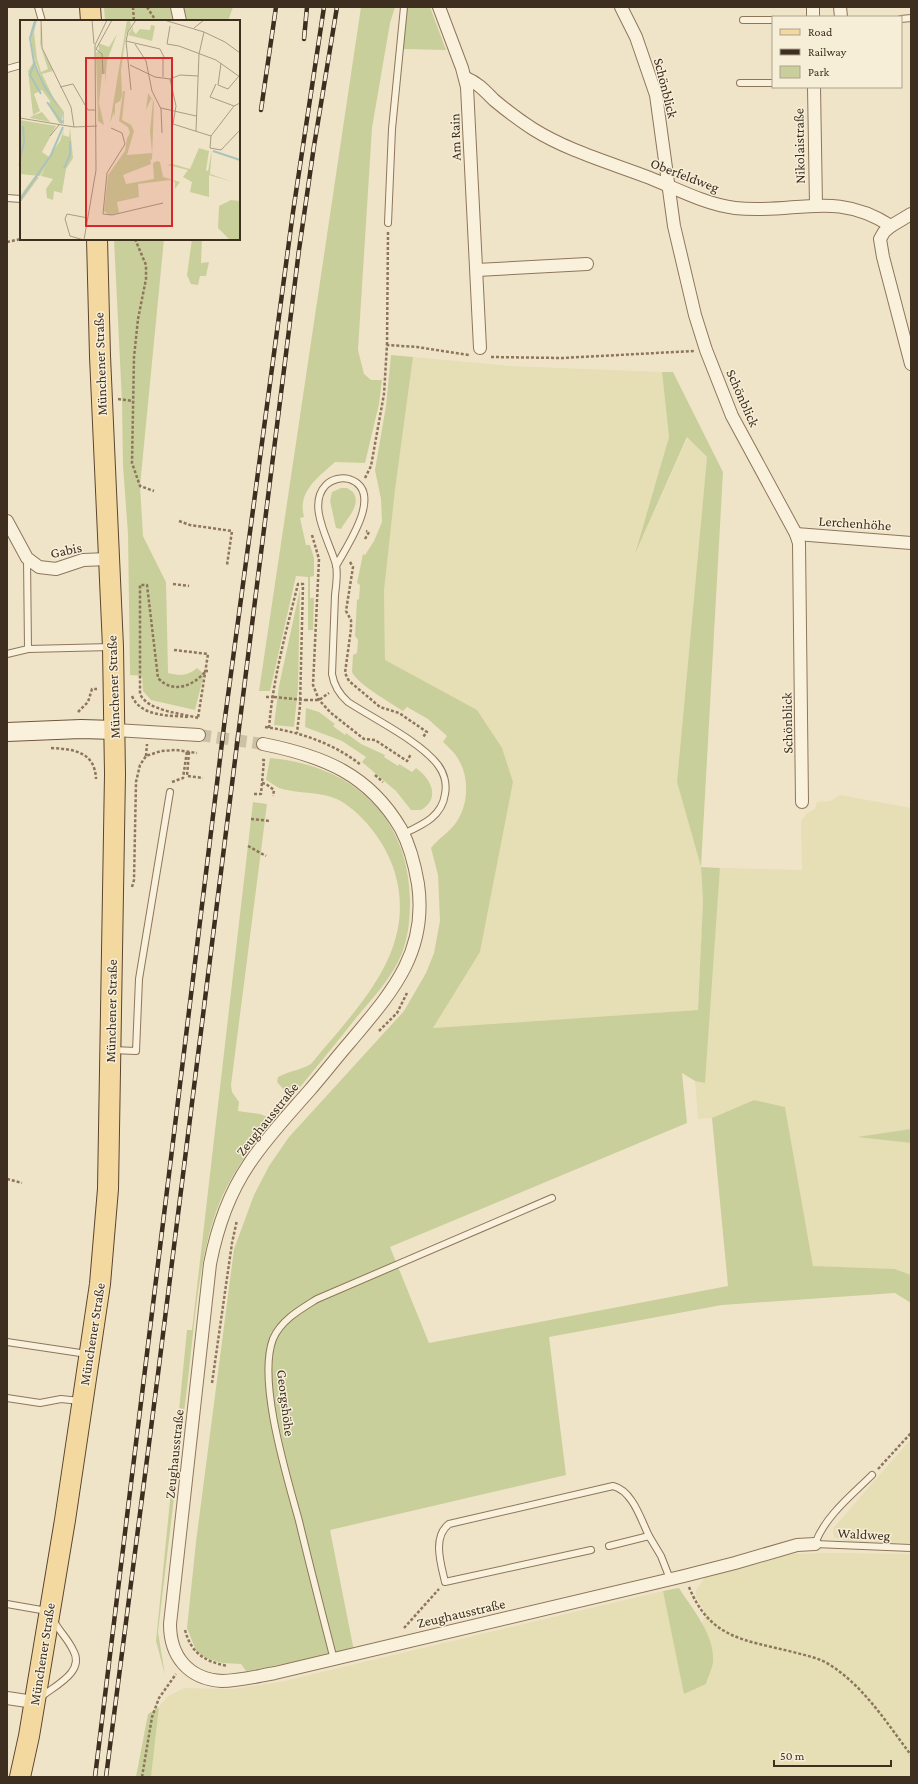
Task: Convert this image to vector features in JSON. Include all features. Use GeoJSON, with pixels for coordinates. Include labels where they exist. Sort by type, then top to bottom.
{"type":"FeatureCollection","features":[{"type":"Feature","properties":{"kind":"main road"},"geometry":{"type":"LineString","coordinates":[[90,7],[91,20]]}},
{"type":"Feature","properties":{"kind":"main road","name":"Münchener Straße"},"geometry":{"type":"LineString","coordinates":[[20,1777],[29,1736],[65,1520],[100,1284],[107,1218],[110,1146],[115,730],[113,647],[100,356],[97,240]]}},
{"type":"Feature","properties":{"kind":"main road"},"geometry":{"type":"LineString","coordinates":[[7,732],[81,729],[115,730]]}},
{"type":"Feature","properties":{"kind":"street"},"geometry":{"type":"LineString","coordinates":[[177,7],[180,20]]}},
{"type":"Feature","properties":{"kind":"street","name":"Am Rain"},"geometry":{"type":"LineString","coordinates":[[439,7],[466,78],[480,352]]}},
{"type":"Feature","properties":{"kind":"street","name":"Schönblick"},"geometry":{"type":"LineString","coordinates":[[621,7],[636,37],[648,68],[656,95],[668,185],[683,267],[695,315],[706,350],[732,416],[796,534],[799,543],[802,802]]}},
{"type":"Feature","properties":{"kind":"street","name":"Oberfeldweg"},"geometry":{"type":"LineString","coordinates":[[466,78],[478,85],[511,114],[554,141],[718,205],[735,208],[816,205],[846,206],[861,211],[891,226]]}},
{"type":"Feature","properties":{"kind":"street","name":"Nikolaistraße"},"geometry":{"type":"LineString","coordinates":[[814,88],[816,205]]}},
{"type":"Feature","properties":{"kind":"street"},"geometry":{"type":"LineString","coordinates":[[911,214],[891,226],[884,232],[880,239],[911,364]]}},
{"type":"Feature","properties":{"kind":"street"},"geometry":{"type":"LineString","coordinates":[[477,270],[587,264]]}},
{"type":"Feature","properties":{"kind":"street"},"geometry":{"type":"LineString","coordinates":[[7,521],[27,558]]}},
{"type":"Feature","properties":{"kind":"street","name":"Lerchenhöhe"},"geometry":{"type":"LineString","coordinates":[[796,534],[911,542]]}},
{"type":"Feature","properties":{"kind":"street","name":"Gabis"},"geometry":{"type":"LineString","coordinates":[[27,558],[39,567],[50,570],[62,568],[83,560],[108,559]]}},
{"type":"Feature","properties":{"kind":"street"},"geometry":{"type":"LineString","coordinates":[[115,730],[200,735]]}},
{"type":"Feature","properties":{"kind":"street","name":"Zeughausstraße"},"geometry":{"type":"LineString","coordinates":[[263,744],[313,756],[349,773],[382,802],[390,812],[403,834],[417,877],[420,904],[416,937],[407,964],[383,1003],[258,1150],[231,1194],[219,1224],[210,1264],[170,1624],[174,1650],[183,1664],[198,1675],[210,1679],[223,1681],[238,1680],[334,1660],[684,1576],[797,1545],[815,1544]]}},
{"type":"Feature","properties":{"kind":"street"},"geometry":{"type":"LineString","coordinates":[[7,1698],[34,1702]]}},
{"type":"Feature","properties":{"kind":"lane"},"geometry":{"type":"LineString","coordinates":[[38,7],[42,20]]}},
{"type":"Feature","properties":{"kind":"lane"},"geometry":{"type":"LineString","coordinates":[[388,223],[392,129],[404,7]]}},
{"type":"Feature","properties":{"kind":"lane"},"geometry":{"type":"LineString","coordinates":[[743,20],[772,20]]}},
{"type":"Feature","properties":{"kind":"lane"},"geometry":{"type":"LineString","coordinates":[[7,69],[20,66]]}},
{"type":"Feature","properties":{"kind":"lane"},"geometry":{"type":"LineString","coordinates":[[740,83],[772,83]]}},
{"type":"Feature","properties":{"kind":"lane"},"geometry":{"type":"LineString","coordinates":[[7,198],[20,199]]}},
{"type":"Feature","properties":{"kind":"lane"},"geometry":{"type":"LineString","coordinates":[[336,566],[362,517],[365,504],[360,487],[354,481],[344,478],[330,482],[322,491],[318,499],[319,515],[336,566],[332,674],[334,686],[348,702],[431,756],[441,770],[446,782],[445,797],[442,807],[435,816],[403,834]]}},
{"type":"Feature","properties":{"kind":"lane"},"geometry":{"type":"LineString","coordinates":[[27,558],[28,649]]}},
{"type":"Feature","properties":{"kind":"lane"},"geometry":{"type":"LineString","coordinates":[[7,654],[28,649],[113,647]]}},
{"type":"Feature","properties":{"kind":"lane"},"geometry":{"type":"LineString","coordinates":[[111,1050],[136,1051],[139,979],[170,790]]}},
{"type":"Feature","properties":{"kind":"lane","name":"Georgshöhe"},"geometry":{"type":"LineString","coordinates":[[334,1660],[280,1448],[271,1404],[269,1364],[270,1350],[274,1338],[290,1318],[318,1299],[552,1198]]}},
{"type":"Feature","properties":{"kind":"lane"},"geometry":{"type":"LineString","coordinates":[[7,1342],[89,1354]]}},
{"type":"Feature","properties":{"kind":"lane"},"geometry":{"type":"LineString","coordinates":[[7,1398],[40,1403],[61,1399],[82,1401]]}},
{"type":"Feature","properties":{"kind":"lane"},"geometry":{"type":"LineString","coordinates":[[815,1544],[820,1532],[828,1521],[872,1475]]}},
{"type":"Feature","properties":{"kind":"lane"},"geometry":{"type":"LineString","coordinates":[[591,1550],[445,1582],[439,1547],[441,1533],[449,1524],[603,1487],[613,1486],[624,1490],[630,1498],[660,1556],[670,1579]]}},
{"type":"Feature","properties":{"kind":"lane"},"geometry":{"type":"LineString","coordinates":[[609,1546],[649,1536]]}},
{"type":"Feature","properties":{"kind":"lane","name":"Waldweg"},"geometry":{"type":"LineString","coordinates":[[815,1544],[911,1548]]}},
{"type":"Feature","properties":{"kind":"lane"},"geometry":{"type":"LineString","coordinates":[[7,1604],[49,1611],[58,1630],[75,1653],[75,1663],[72,1671],[66,1679],[34,1702]]}},
{"type":"Feature","properties":{"kind":"path"},"geometry":{"type":"LineString","coordinates":[[133,7],[134,20]]}},
{"type":"Feature","properties":{"kind":"path"},"geometry":{"type":"LineString","coordinates":[[147,7],[155,20]]}},
{"type":"Feature","properties":{"kind":"path"},"geometry":{"type":"LineString","coordinates":[[360,487],[370,466],[385,388],[387,346],[388,223]]}},
{"type":"Feature","properties":{"kind":"path"},"geometry":{"type":"LineString","coordinates":[[7,242],[20,239]]}},
{"type":"Feature","properties":{"kind":"path"},"geometry":{"type":"LineString","coordinates":[[135,240],[146,265],[146,279],[138,319],[134,357],[132,463],[140,486],[154,491]]}},
{"type":"Feature","properties":{"kind":"path"},"geometry":{"type":"LineString","coordinates":[[387,346],[562,358],[695,351]]}},
{"type":"Feature","properties":{"kind":"path"},"geometry":{"type":"LineString","coordinates":[[120,399],[133,401]]}},
{"type":"Feature","properties":{"kind":"path"},"geometry":{"type":"LineString","coordinates":[[319,515],[308,519],[319,560],[313,685],[318,700],[324,707],[364,740],[375,740],[407,761],[427,732],[400,713],[380,707],[349,681],[345,672],[351,629],[351,620],[346,611],[353,567],[350,561],[354,557]]}},
{"type":"Feature","properties":{"kind":"path"},"geometry":{"type":"LineString","coordinates":[[179,521],[190,526],[232,531],[227,565]]}},
{"type":"Feature","properties":{"kind":"path"},"geometry":{"type":"LineString","coordinates":[[357,526],[369,532],[361,545]]}},
{"type":"Feature","properties":{"kind":"path"},"geometry":{"type":"LineString","coordinates":[[173,584],[189,586]]}},
{"type":"Feature","properties":{"kind":"path"},"geometry":{"type":"LineString","coordinates":[[269,728],[276,671],[298,584],[303,584],[300,706],[297,733]]}},
{"type":"Feature","properties":{"kind":"path"},"geometry":{"type":"LineString","coordinates":[[198,718],[150,706],[140,696],[140,585],[147,585],[158,678],[164,683],[172,686],[185,686],[196,681],[207,671]]}},
{"type":"Feature","properties":{"kind":"path"},"geometry":{"type":"LineString","coordinates":[[174,650],[208,654],[207,671],[198,718]]}},
{"type":"Feature","properties":{"kind":"path"},"geometry":{"type":"LineString","coordinates":[[132,695],[140,707],[153,713],[202,718]]}},
{"type":"Feature","properties":{"kind":"path"},"geometry":{"type":"LineString","coordinates":[[266,697],[305,700]]}},
{"type":"Feature","properties":{"kind":"path"},"geometry":{"type":"LineString","coordinates":[[265,727],[297,733],[328,745],[362,765]]}},
{"type":"Feature","properties":{"kind":"path"},"geometry":{"type":"LineString","coordinates":[[50,748],[71,749],[91,760],[95,768],[96,782]]}},
{"type":"Feature","properties":{"kind":"path"},"geometry":{"type":"LineString","coordinates":[[137,774],[140,765],[150,754],[169,750],[197,753]]}},
{"type":"Feature","properties":{"kind":"path"},"geometry":{"type":"LineString","coordinates":[[188,752],[186,776],[203,778]]}},
{"type":"Feature","properties":{"kind":"path"},"geometry":{"type":"LineString","coordinates":[[170,790],[174,780],[183,778],[188,752]]}},
{"type":"Feature","properties":{"kind":"path"},"geometry":{"type":"LineString","coordinates":[[254,794],[261,794],[264,760],[261,760]]}},
{"type":"Feature","properties":{"kind":"path"},"geometry":{"type":"LineString","coordinates":[[374,774],[384,783]]}},
{"type":"Feature","properties":{"kind":"path"},"geometry":{"type":"LineString","coordinates":[[262,783],[274,790],[273,796]]}},
{"type":"Feature","properties":{"kind":"path"},"geometry":{"type":"LineString","coordinates":[[251,819],[270,821]]}},
{"type":"Feature","properties":{"kind":"path"},"geometry":{"type":"LineString","coordinates":[[248,846],[266,856]]}},
{"type":"Feature","properties":{"kind":"path"},"geometry":{"type":"LineString","coordinates":[[376,1034],[397,1013],[408,992]]}},
{"type":"Feature","properties":{"kind":"path"},"geometry":{"type":"LineString","coordinates":[[7,1179],[22,1183]]}},
{"type":"Feature","properties":{"kind":"path"},"geometry":{"type":"LineString","coordinates":[[212,1383],[232,1243],[238,1218]]}},
{"type":"Feature","properties":{"kind":"path"},"geometry":{"type":"LineString","coordinates":[[872,1475],[911,1433]]}},
{"type":"Feature","properties":{"kind":"path"},"geometry":{"type":"LineString","coordinates":[[684,1576],[700,1611],[714,1625],[728,1633],[754,1643],[816,1658],[825,1662],[852,1682],[876,1708],[911,1755]]}},
{"type":"Feature","properties":{"kind":"path"},"geometry":{"type":"LineString","coordinates":[[387,1647],[445,1582]]}},
{"type":"Feature","properties":{"kind":"path"},"geometry":{"type":"LineString","coordinates":[[184,1623],[188,1642],[201,1657],[213,1663],[237,1668],[238,1680]]}},
{"type":"Feature","properties":{"kind":"path"},"geometry":{"type":"LineString","coordinates":[[142,1777],[152,1718],[159,1698],[183,1664]]}},
{"type":"Feature","properties":{"kind":"shaded area"},"geometry":{"type":"Polygon","coordinates":[[[413,357],[510,366],[662,372],[669,437],[637,550],[688,437],[707,457],[677,782],[701,867],[703,901],[698,1010],[433,1028],[480,952],[513,782],[385,660],[384,591],[395,490],[413,357]]]}},
{"type":"Feature","properties":{"kind":"shaded area"},"geometry":{"type":"Polygon","coordinates":[[[840,795],[911,808],[911,1129],[859,1137],[911,1143],[911,1275],[895,1269],[813,1266],[785,1107],[754,1100],[712,1118],[698,1119],[695,1081],[705,1083],[720,868],[802,870],[801,821],[807,813],[815,809],[817,802],[830,801],[840,795]]]}},
{"type":"Feature","properties":{"kind":"shaded area"},"geometry":{"type":"Polygon","coordinates":[[[911,1439],[911,1543],[850,1542],[834,1537],[833,1529],[911,1439]]]}},
{"type":"Feature","properties":{"kind":"shaded area"},"geometry":{"type":"Polygon","coordinates":[[[793,1554],[911,1554],[911,1777],[151,1777],[159,1707],[167,1697],[184,1688],[232,1689],[280,1682],[663,1591],[685,1694],[710,1644],[702,1623],[706,1614],[696,1597],[696,1590],[706,1576],[716,1571],[793,1554]]]}},
{"type":"Feature","properties":{"kind":"green space"},"geometry":{"type":"Polygon","coordinates":[[[104,7],[233,7],[228,20],[105,20],[104,7]]]}},
{"type":"Feature","properties":{"kind":"green space"},"geometry":{"type":"Polygon","coordinates":[[[361,7],[395,7],[390,23],[372,128],[358,350],[364,374],[371,380],[382,380],[379,404],[365,463],[335,462],[316,479],[307,492],[303,508],[304,517],[300,518],[306,545],[310,545],[314,558],[314,576],[310,577],[310,598],[314,598],[313,630],[308,630],[308,577],[296,576],[270,691],[259,691],[361,7]]]}},
{"type":"Feature","properties":{"kind":"green space"},"geometry":{"type":"Polygon","coordinates":[[[405,7],[430,7],[446,50],[402,49],[405,7]]]}},
{"type":"Feature","properties":{"kind":"green space"},"geometry":{"type":"Polygon","coordinates":[[[114,240],[164,240],[140,486],[143,536],[166,582],[168,673],[183,675],[190,673],[197,668],[204,674],[195,710],[151,700],[143,691],[142,676],[130,675],[128,534],[123,465],[122,402],[114,240]]]}},
{"type":"Feature","properties":{"kind":"green space"},"geometry":{"type":"Polygon","coordinates":[[[192,240],[202,240],[201,263],[209,262],[206,276],[200,276],[198,285],[191,284],[187,275],[192,240]]]}},
{"type":"Feature","properties":{"kind":"green space"},"geometry":{"type":"Polygon","coordinates":[[[391,355],[413,357],[395,490],[384,591],[385,660],[477,710],[502,748],[513,782],[480,952],[433,1028],[698,1010],[703,901],[701,867],[720,868],[705,1083],[695,1081],[682,1073],[687,1123],[390,1247],[429,1343],[728,1286],[712,1118],[754,1100],[785,1107],[813,1266],[895,1269],[911,1275],[911,1303],[895,1293],[722,1305],[549,1337],[566,1475],[330,1530],[354,1651],[246,1671],[241,1664],[222,1663],[206,1658],[196,1651],[187,1628],[196,1542],[234,1249],[254,1195],[269,1166],[289,1137],[404,1011],[426,973],[434,953],[440,921],[438,875],[431,848],[460,817],[466,791],[466,782],[461,765],[457,757],[443,742],[447,736],[428,719],[407,707],[403,711],[375,693],[360,682],[352,672],[353,655],[357,653],[358,640],[355,636],[357,600],[359,599],[360,585],[357,583],[363,554],[365,555],[374,541],[382,522],[381,499],[375,470],[386,406],[391,355]]]}},
{"type":"Feature","properties":{"kind":"green space"},"geometry":{"type":"Polygon","coordinates":[[[662,372],[673,372],[723,472],[701,867],[677,782],[707,457],[687,437],[635,554],[669,437],[662,372]]]}},
{"type":"Feature","properties":{"kind":"green space"},"geometry":{"type":"Polygon","coordinates":[[[341,488],[347,488],[353,492],[356,502],[353,511],[341,529],[336,528],[330,501],[332,492],[341,488]]]}},
{"type":"Feature","properties":{"kind":"green space"},"geometry":{"type":"Polygon","coordinates":[[[300,589],[298,688],[294,727],[274,725],[279,686],[300,589]]]}},
{"type":"Feature","properties":{"kind":"green space"},"geometry":{"type":"Polygon","coordinates":[[[306,708],[319,712],[335,724],[333,726],[345,735],[346,733],[361,744],[385,755],[384,757],[398,766],[399,764],[412,772],[416,768],[426,777],[432,789],[431,800],[421,810],[411,810],[396,791],[362,762],[366,757],[342,741],[305,727],[306,708]]]}},
{"type":"Feature","properties":{"kind":"green space"},"geometry":{"type":"Polygon","coordinates":[[[270,758],[299,763],[326,771],[350,784],[370,800],[387,820],[399,843],[407,870],[410,900],[410,916],[406,940],[394,970],[291,1098],[277,1082],[278,1077],[311,1064],[365,998],[380,974],[392,950],[399,924],[399,897],[393,867],[385,849],[367,823],[352,809],[337,799],[321,794],[279,788],[266,780],[270,758]]]}},
{"type":"Feature","properties":{"kind":"green space"},"geometry":{"type":"Polygon","coordinates":[[[253,802],[267,804],[231,1085],[232,1092],[239,1102],[238,1111],[260,1114],[273,1119],[243,1160],[224,1192],[206,1246],[195,1313],[158,1632],[165,1675],[156,1641],[187,1330],[192,1330],[253,802]]]}},
{"type":"Feature","properties":{"kind":"green space"},"geometry":{"type":"Polygon","coordinates":[[[911,1129],[911,1143],[857,1137],[911,1129]]]}},
{"type":"Feature","properties":{"kind":"green space"},"geometry":{"type":"Polygon","coordinates":[[[679,1588],[702,1623],[713,1652],[713,1662],[706,1684],[684,1694],[663,1591],[679,1588]]]}},
{"type":"Feature","properties":{"kind":"green space"},"geometry":{"type":"Polygon","coordinates":[[[159,1707],[151,1777],[136,1777],[148,1714],[159,1707]]]}},
{"type":"Feature","properties":{"kind":"tunnel"},"geometry":{"type":"LineString","coordinates":[[199,735],[263,744]]}},
{"type":"Feature","properties":{"kind":"railway"},"geometry":{"type":"LineString","coordinates":[[261,110],[276,7]]}},
{"type":"Feature","properties":{"kind":"railway"},"geometry":{"type":"LineString","coordinates":[[304,39],[307,7]]}},
{"type":"Feature","properties":{"kind":"railway"},"geometry":{"type":"LineString","coordinates":[[95,1777],[225,718],[293,212],[324,7]]}},
{"type":"Feature","properties":{"kind":"railway"},"geometry":{"type":"LineString","coordinates":[[106,1777],[299,250],[314,146],[337,7]]}}]}
